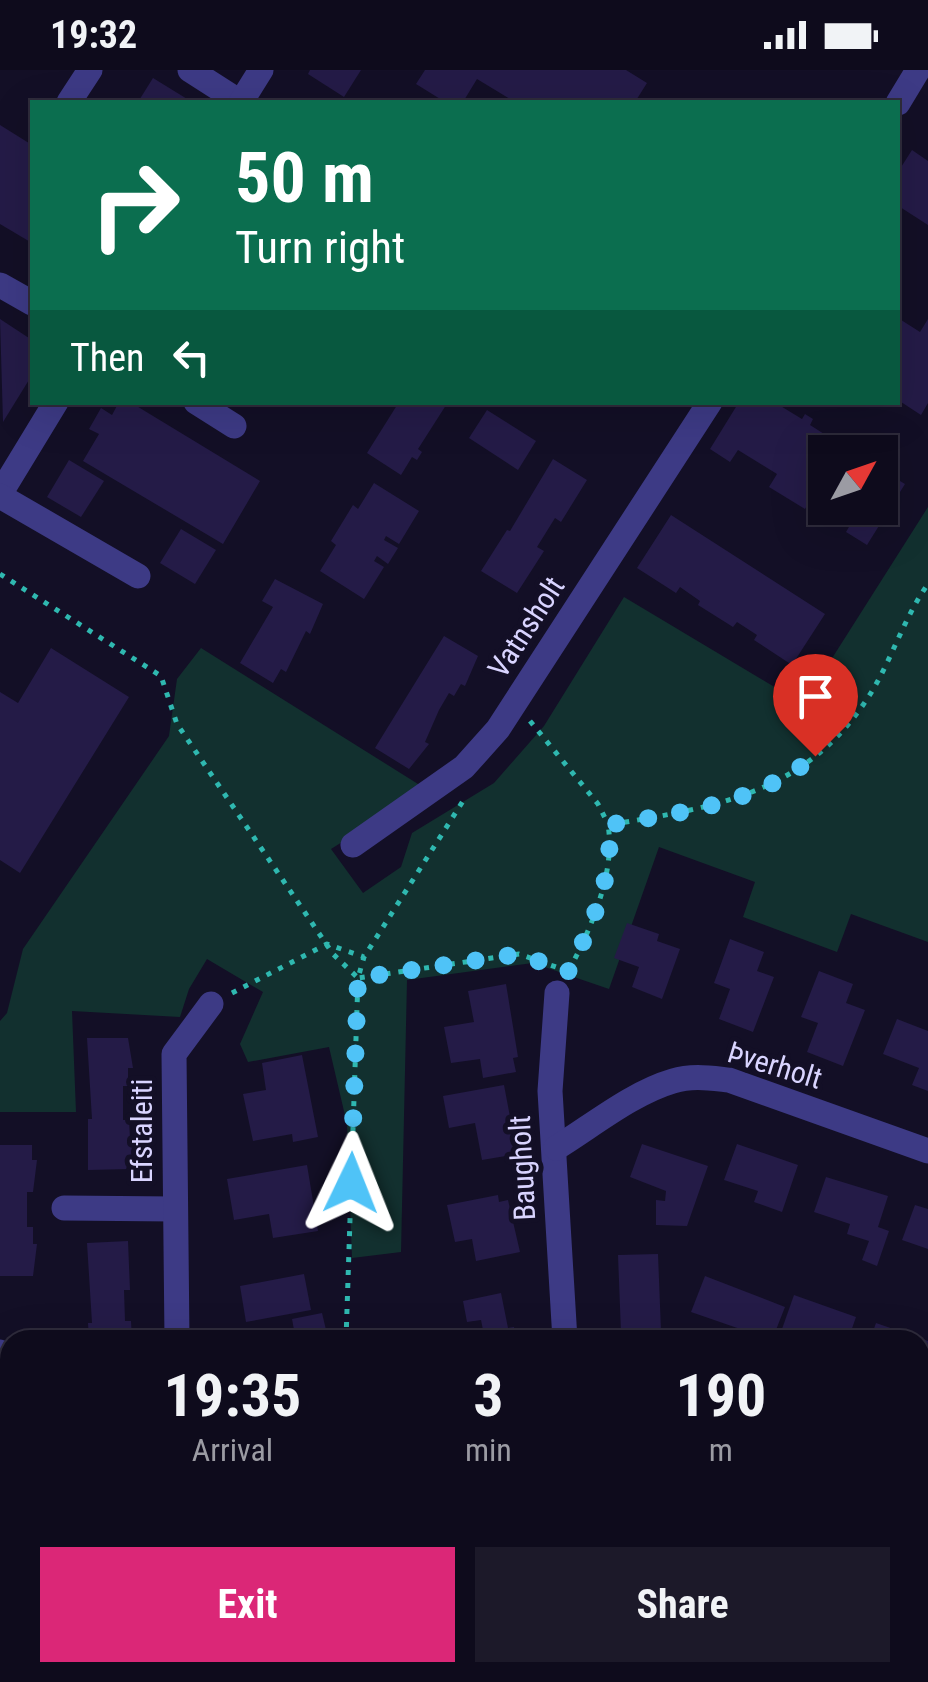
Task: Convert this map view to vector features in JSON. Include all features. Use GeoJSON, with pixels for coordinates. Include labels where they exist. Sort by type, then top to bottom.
{"type":"FeatureCollection","features":[{"type":"Feature","properties":{"kind":"street"},"geometry":{"type":"LineString","coordinates":[[71,100],[90,70]]}},
{"type":"Feature","properties":{"kind":"street"},"geometry":{"type":"LineString","coordinates":[[190,70],[237,100]]}},
{"type":"Feature","properties":{"kind":"street"},"geometry":{"type":"LineString","coordinates":[[241,100],[260,70]]}},
{"type":"Feature","properties":{"kind":"street"},"geometry":{"type":"LineString","coordinates":[[900,100],[918,70]]}},
{"type":"Feature","properties":{"kind":"street"},"geometry":{"type":"LineString","coordinates":[[0,285],[30,302]]}},
{"type":"Feature","properties":{"kind":"street"},"geometry":{"type":"LineString","coordinates":[[54,405],[2,486],[138,576]]}},
{"type":"Feature","properties":{"kind":"street"},"geometry":{"type":"LineString","coordinates":[[201,405],[234,426]]}},
{"type":"Feature","properties":{"kind":"street","name":"Vatnsholt"},"geometry":{"type":"LineString","coordinates":[[353,845],[464,767],[515,704],[708,405]]}},
{"type":"Feature","properties":{"kind":"street","name":"Baugholt"},"geometry":{"type":"LineString","coordinates":[[557,993],[550,1091],[565,1330]]}},
{"type":"Feature","properties":{"kind":"street","name":"Efstaleiti"},"geometry":{"type":"LineString","coordinates":[[177,1330],[174,1054],[212,1004]]}},
{"type":"Feature","properties":{"kind":"street","name":"Þverholt"},"geometry":{"type":"LineString","coordinates":[[556,1148],[674,1080],[699,1077],[729,1080],[928,1151]]}},
{"type":"Feature","properties":{"kind":"street","name":"Efstaleiti"},"geometry":{"type":"LineString","coordinates":[[64,1208],[174,1209]]}},
{"type":"Feature","properties":{"kind":"path"},"geometry":{"type":"LineString","coordinates":[[0,574],[161,676],[177,724],[327,944],[358,978],[519,954],[568,972],[606,872],[611,843],[608,825],[598,804],[515,704]]}},
{"type":"Feature","properties":{"kind":"path"},"geometry":{"type":"LineString","coordinates":[[608,825],[724,804],[795,772],[862,707],[911,607],[928,584]]}},
{"type":"Feature","properties":{"kind":"path"},"geometry":{"type":"LineString","coordinates":[[346,1330],[358,978],[364,957],[468,793],[464,767]]}},
{"type":"Feature","properties":{"kind":"path"},"geometry":{"type":"LineString","coordinates":[[212,1004],[327,944],[364,957]]}},
{"type":"Feature","properties":{"kind":"green space"},"geometry":{"type":"Polygon","coordinates":[[[928,507],[928,942],[851,914],[837,952],[743,917],[755,882],[659,847],[609,989],[533,963],[407,980],[401,1252],[352,1258],[347,1124],[329,1047],[248,1062],[240,1044],[263,992],[207,959],[189,989],[180,1017],[72,1011],[76,1112],[0,1112],[0,1021],[7,1013],[23,949],[169,736],[177,679],[201,648],[426,789],[331,849],[363,893],[401,867],[412,833],[494,783],[544,726],[624,597],[803,704],[928,507]]]}},
{"type":"Feature","properties":{"kind":"building"},"geometry":{"type":"Polygon","coordinates":[[[310,70],[361,70],[344,97],[308,74],[310,70]]]}},
{"type":"Feature","properties":{"kind":"building"},"geometry":{"type":"Polygon","coordinates":[[[425,70],[626,70],[647,83],[636,100],[512,100],[477,79],[464,100],[442,100],[416,84],[425,70]]]}},
{"type":"Feature","properties":{"kind":"building"},"geometry":{"type":"Polygon","coordinates":[[[153,78],[189,100],[139,100],[153,78]]]}},
{"type":"Feature","properties":{"kind":"building"},"geometry":{"type":"Polygon","coordinates":[[[0,125],[30,144],[30,242],[0,224],[0,125]]]}},
{"type":"Feature","properties":{"kind":"building"},"geometry":{"type":"Polygon","coordinates":[[[912,150],[928,161],[928,225],[900,207],[900,169],[912,150]]]}},
{"type":"Feature","properties":{"kind":"building"},"geometry":{"type":"Polygon","coordinates":[[[0,319],[30,339],[30,378],[3,422],[0,319]]]}},
{"type":"Feature","properties":{"kind":"building"},"geometry":{"type":"Polygon","coordinates":[[[900,319],[920,332],[928,319],[928,403],[921,415],[900,401],[900,319]]]}},
{"type":"Feature","properties":{"kind":"building"},"geometry":{"type":"Polygon","coordinates":[[[117,405],[135,405],[260,481],[223,544],[83,461],[99,434],[89,429],[101,408],[112,415],[117,405]]]}},
{"type":"Feature","properties":{"kind":"building"},"geometry":{"type":"Polygon","coordinates":[[[397,405],[446,405],[418,449],[422,452],[417,460],[412,457],[401,475],[367,453],[397,405]]]}},
{"type":"Feature","properties":{"kind":"building"},"geometry":{"type":"Polygon","coordinates":[[[737,405],[779,405],[802,419],[805,414],[813,419],[810,425],[826,435],[808,435],[805,509],[769,487],[777,474],[738,450],[730,462],[710,449],[737,405]]]}},
{"type":"Feature","properties":{"kind":"building"},"geometry":{"type":"Polygon","coordinates":[[[487,410],[536,441],[518,470],[469,438],[487,410]]]}},
{"type":"Feature","properties":{"kind":"building"},"geometry":{"type":"Polygon","coordinates":[[[553,459],[587,480],[561,522],[555,518],[537,547],[544,551],[517,593],[481,571],[553,459]]]}},
{"type":"Feature","properties":{"kind":"building"},"geometry":{"type":"Polygon","coordinates":[[[69,460],[104,481],[81,517],[47,497],[69,460]]]}},
{"type":"Feature","properties":{"kind":"building"},"geometry":{"type":"Polygon","coordinates":[[[374,483],[419,511],[399,544],[386,536],[384,540],[398,548],[388,564],[377,556],[374,561],[384,567],[364,599],[320,571],[336,545],[331,541],[353,505],[358,509],[374,483]]]}},
{"type":"Feature","properties":{"kind":"building"},"geometry":{"type":"Polygon","coordinates":[[[671,515],[825,614],[792,665],[754,640],[757,635],[737,622],[733,627],[698,605],[700,601],[680,587],[676,593],[637,568],[671,515]]]}},
{"type":"Feature","properties":{"kind":"building"},"geometry":{"type":"Polygon","coordinates":[[[850,525],[879,525],[867,545],[846,532],[850,525]]]}},
{"type":"Feature","properties":{"kind":"building"},"geometry":{"type":"Polygon","coordinates":[[[181,529],[216,550],[195,584],[160,563],[181,529]]]}},
{"type":"Feature","properties":{"kind":"building"},"geometry":{"type":"Polygon","coordinates":[[[275,579],[323,604],[286,672],[281,669],[273,683],[240,663],[273,607],[262,601],[275,579]]]}},
{"type":"Feature","properties":{"kind":"building"},"geometry":{"type":"Polygon","coordinates":[[[444,636],[478,656],[465,686],[461,684],[454,696],[449,693],[425,742],[429,744],[409,769],[375,748],[444,636]]]}},
{"type":"Feature","properties":{"kind":"building"},"geometry":{"type":"Polygon","coordinates":[[[51,648],[129,697],[20,873],[0,860],[0,692],[18,703],[51,648]]]}},
{"type":"Feature","properties":{"kind":"building"},"geometry":{"type":"Polygon","coordinates":[[[627,923],[659,934],[657,941],[680,949],[662,999],[632,987],[639,967],[614,958],[627,923]]]}},
{"type":"Feature","properties":{"kind":"building"},"geometry":{"type":"Polygon","coordinates":[[[730,939],[764,952],[757,971],[774,977],[753,1032],[719,1019],[730,989],[714,983],[730,939]]]}},
{"type":"Feature","properties":{"kind":"building"},"geometry":{"type":"Polygon","coordinates":[[[819,971],[853,984],[846,1003],[865,1010],[843,1066],[807,1052],[818,1023],[801,1017],[819,971]]]}},
{"type":"Feature","properties":{"kind":"building"},"geometry":{"type":"Polygon","coordinates":[[[506,984],[518,1057],[513,1058],[516,1072],[483,1078],[480,1059],[451,1063],[444,1027],[474,1022],[468,991],[506,984]]]}},
{"type":"Feature","properties":{"kind":"building"},"geometry":{"type":"Polygon","coordinates":[[[897,1019],[928,1031],[928,1091],[912,1085],[919,1068],[883,1054],[897,1019]]]}},
{"type":"Feature","properties":{"kind":"building"},"geometry":{"type":"Polygon","coordinates":[[[87,1038],[128,1038],[133,1068],[128,1068],[128,1086],[123,1086],[123,1120],[129,1120],[130,1138],[134,1138],[130,1169],[88,1170],[88,1119],[92,1119],[87,1038]]]}},
{"type":"Feature","properties":{"kind":"building"},"geometry":{"type":"Polygon","coordinates":[[[302,1055],[318,1137],[293,1142],[292,1134],[253,1141],[243,1094],[266,1090],[262,1063],[302,1055]]]}},
{"type":"Feature","properties":{"kind":"building"},"geometry":{"type":"Polygon","coordinates":[[[504,1085],[517,1154],[482,1160],[475,1123],[449,1128],[443,1096],[504,1085]]]}},
{"type":"Feature","properties":{"kind":"building"},"geometry":{"type":"Polygon","coordinates":[[[642,1144],[708,1166],[687,1226],[656,1225],[656,1200],[665,1201],[666,1191],[630,1177],[642,1144]]]}},
{"type":"Feature","properties":{"kind":"building"},"geometry":{"type":"Polygon","coordinates":[[[737,1144],[798,1165],[782,1212],[754,1202],[758,1191],[724,1180],[737,1144]]]}},
{"type":"Feature","properties":{"kind":"building"},"geometry":{"type":"Polygon","coordinates":[[[0,1145],[32,1145],[32,1160],[37,1160],[33,1192],[27,1192],[27,1227],[33,1227],[33,1244],[37,1244],[33,1276],[0,1276],[0,1145]]]}},
{"type":"Feature","properties":{"kind":"building"},"geometry":{"type":"Polygon","coordinates":[[[307,1165],[318,1231],[273,1238],[269,1214],[234,1220],[227,1179],[307,1165]]]}},
{"type":"Feature","properties":{"kind":"building"},"geometry":{"type":"Polygon","coordinates":[[[826,1177],[888,1196],[878,1227],[889,1231],[877,1266],[862,1260],[869,1241],[847,1234],[850,1224],[814,1212],[826,1177]]]}},
{"type":"Feature","properties":{"kind":"building"},"geometry":{"type":"Polygon","coordinates":[[[498,1195],[499,1202],[508,1200],[520,1252],[476,1261],[472,1239],[455,1242],[447,1205],[498,1195]]]}},
{"type":"Feature","properties":{"kind":"building"},"geometry":{"type":"Polygon","coordinates":[[[915,1205],[928,1209],[928,1249],[902,1240],[915,1205]]]}},
{"type":"Feature","properties":{"kind":"building"},"geometry":{"type":"Polygon","coordinates":[[[128,1241],[130,1290],[124,1290],[125,1321],[131,1321],[131,1330],[88,1330],[88,1323],[92,1323],[87,1243],[128,1241]]]}},
{"type":"Feature","properties":{"kind":"building"},"geometry":{"type":"Polygon","coordinates":[[[658,1254],[661,1330],[621,1330],[618,1255],[658,1254]]]}},
{"type":"Feature","properties":{"kind":"building"},"geometry":{"type":"Polygon","coordinates":[[[304,1274],[311,1310],[246,1322],[240,1286],[304,1274]]]}},
{"type":"Feature","properties":{"kind":"building"},"geometry":{"type":"Polygon","coordinates":[[[705,1276],[785,1307],[776,1330],[743,1330],[691,1312],[705,1276]]]}},
{"type":"Feature","properties":{"kind":"building"},"geometry":{"type":"Polygon","coordinates":[[[501,1293],[508,1328],[514,1330],[483,1330],[481,1320],[467,1322],[463,1301],[501,1293]]]}},
{"type":"Feature","properties":{"kind":"building"},"geometry":{"type":"Polygon","coordinates":[[[794,1295],[856,1317],[851,1330],[782,1329],[794,1295]]]}},
{"type":"Feature","properties":{"kind":"building"},"geometry":{"type":"Polygon","coordinates":[[[322,1313],[326,1330],[294,1330],[292,1319],[322,1313]]]}},
{"type":"Feature","properties":{"kind":"building"},"geometry":{"type":"Polygon","coordinates":[[[876,1323],[896,1330],[874,1330],[876,1323]]]}},
{"type":"Feature","properties":{"kind":"route"},"geometry":{"type":"LineString","coordinates":[[351,1183],[358,978],[519,954],[568,972],[606,872],[611,843],[608,825],[724,804],[775,783],[815,756]]}}]}
